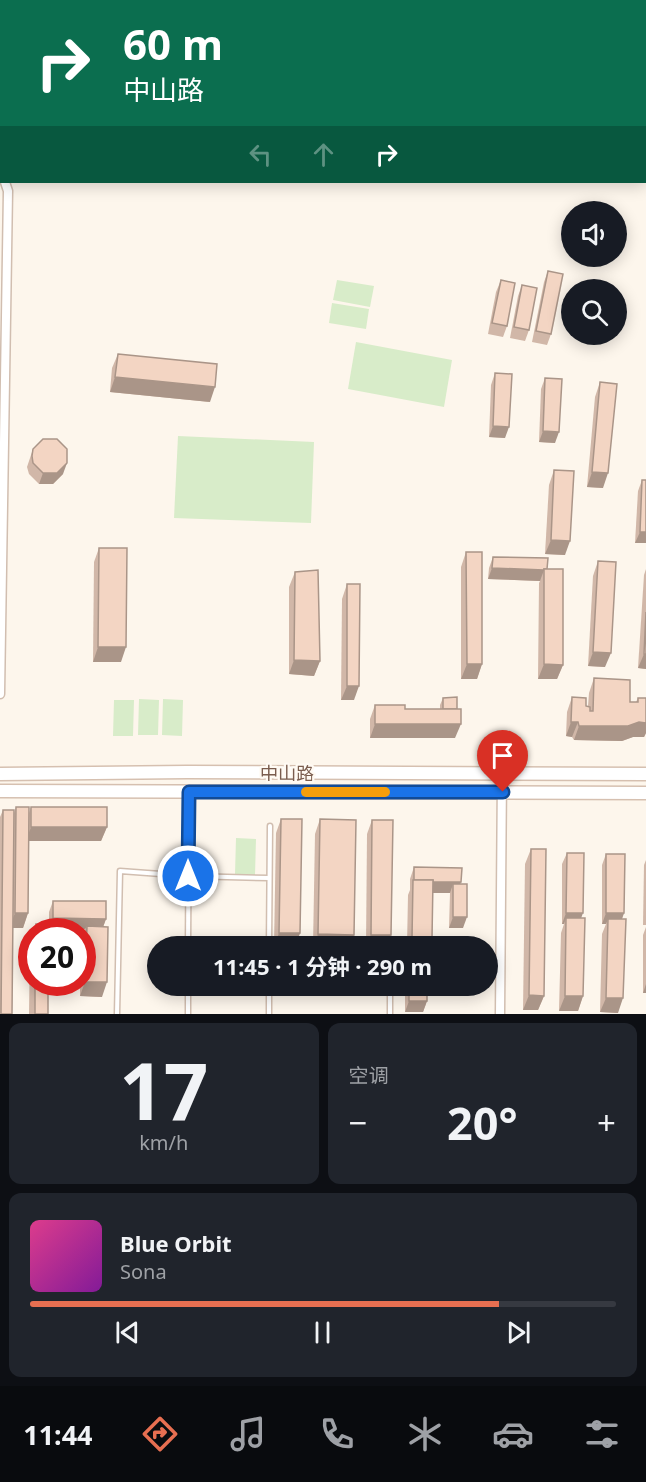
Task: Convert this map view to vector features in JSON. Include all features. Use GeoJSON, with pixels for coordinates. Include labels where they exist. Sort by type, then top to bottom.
{"type":"FeatureCollection","features":[{"type":"Feature","properties":{"kind":"main road","name":"中山路"},"geometry":{"type":"LineString","coordinates":[[0,774],[195,772],[646,774]]}},
{"type":"Feature","properties":{"kind":"main road","name":"中山路"},"geometry":{"type":"LineString","coordinates":[[0,791],[646,793]]}},
{"type":"Feature","properties":{"kind":"street"},"geometry":{"type":"LineString","coordinates":[[0,694],[9,190],[5,183]]}},
{"type":"Feature","properties":{"kind":"street"},"geometry":{"type":"LineString","coordinates":[[500,1014],[502,774]]}},
{"type":"Feature","properties":{"kind":"lane"},"geometry":{"type":"LineString","coordinates":[[188,936],[189,792]]}},
{"type":"Feature","properties":{"kind":"lane"},"geometry":{"type":"LineString","coordinates":[[269,936],[270,826]]}},
{"type":"Feature","properties":{"kind":"lane"},"geometry":{"type":"LineString","coordinates":[[117,1014],[120,871],[188,876],[269,878]]}},
{"type":"Feature","properties":{"kind":"lane"},"geometry":{"type":"LineString","coordinates":[[188,996],[188,1014]]}},
{"type":"Feature","properties":{"kind":"lane"},"geometry":{"type":"LineString","coordinates":[[268,1014],[269,996]]}},
{"type":"Feature","properties":{"kind":"lane"},"geometry":{"type":"LineString","coordinates":[[390,996],[390,1014]]}},
{"type":"Feature","properties":{"kind":"green space"},"geometry":{"type":"Polygon","coordinates":[[[337,280],[374,286],[370,307],[333,300],[337,280]]]}},
{"type":"Feature","properties":{"kind":"green space"},"geometry":{"type":"Polygon","coordinates":[[[332,303],[369,309],[366,329],[329,323],[332,303]]]}},
{"type":"Feature","properties":{"kind":"green space"},"geometry":{"type":"Polygon","coordinates":[[[356,342],[452,360],[444,407],[348,389],[356,342]]]}},
{"type":"Feature","properties":{"kind":"green space"},"geometry":{"type":"Polygon","coordinates":[[[178,436],[314,442],[311,523],[174,518],[178,436]]]}},
{"type":"Feature","properties":{"kind":"green space"},"geometry":{"type":"Polygon","coordinates":[[[139,699],[159,700],[158,735],[138,735],[139,699]]]}},
{"type":"Feature","properties":{"kind":"green space"},"geometry":{"type":"Polygon","coordinates":[[[163,699],[183,700],[182,736],[162,735],[163,699]]]}},
{"type":"Feature","properties":{"kind":"green space"},"geometry":{"type":"Polygon","coordinates":[[[114,700],[134,700],[133,736],[113,736],[114,700]]]}},
{"type":"Feature","properties":{"kind":"green space"},"geometry":{"type":"Polygon","coordinates":[[[236,838],[256,839],[255,875],[235,874],[236,838]]]}},
{"type":"Feature","properties":{"kind":"building"},"geometry":{"type":"Polygon","coordinates":[[[548,271],[563,274],[551,334],[536,331],[548,271]]]}},
{"type":"Feature","properties":{"kind":"building"},"geometry":{"type":"Polygon","coordinates":[[[501,280],[515,283],[507,326],[492,323],[501,280]]]}},
{"type":"Feature","properties":{"kind":"building"},"geometry":{"type":"Polygon","coordinates":[[[522,285],[537,288],[529,330],[514,327],[522,285]]]}},
{"type":"Feature","properties":{"kind":"building"},"geometry":{"type":"Polygon","coordinates":[[[118,354],[217,364],[215,387],[115,377],[118,354]]]}},
{"type":"Feature","properties":{"kind":"building"},"geometry":{"type":"Polygon","coordinates":[[[495,373],[512,374],[509,427],[493,426],[495,373]]]}},
{"type":"Feature","properties":{"kind":"building"},"geometry":{"type":"Polygon","coordinates":[[[545,378],[562,379],[559,432],[543,431],[545,378]]]}},
{"type":"Feature","properties":{"kind":"building"},"geometry":{"type":"Polygon","coordinates":[[[600,382],[617,384],[608,473],[592,472],[600,382]]]}},
{"type":"Feature","properties":{"kind":"building"},"geometry":{"type":"Polygon","coordinates":[[[43,439],[57,439],[67,449],[67,463],[57,473],[43,473],[33,463],[33,449],[43,439]]]}},
{"type":"Feature","properties":{"kind":"building"},"geometry":{"type":"Polygon","coordinates":[[[554,470],[574,471],[570,541],[551,540],[554,470]]]}},
{"type":"Feature","properties":{"kind":"building"},"geometry":{"type":"Polygon","coordinates":[[[642,480],[646,480],[646,532],[640,532],[642,480]]]}},
{"type":"Feature","properties":{"kind":"building"},"geometry":{"type":"Polygon","coordinates":[[[99,548],[127,548],[126,647],[98,647],[99,548]]]}},
{"type":"Feature","properties":{"kind":"building"},"geometry":{"type":"Polygon","coordinates":[[[466,552],[482,552],[482,664],[467,664],[466,552]]]}},
{"type":"Feature","properties":{"kind":"building"},"geometry":{"type":"Polygon","coordinates":[[[493,557],[548,558],[547,569],[492,568],[493,557]]]}},
{"type":"Feature","properties":{"kind":"building"},"geometry":{"type":"Polygon","coordinates":[[[598,561],[616,562],[611,653],[593,652],[598,561]]]}},
{"type":"Feature","properties":{"kind":"building"},"geometry":{"type":"Polygon","coordinates":[[[544,569],[563,569],[563,665],[544,664],[544,569]]]}},
{"type":"Feature","properties":{"kind":"building"},"geometry":{"type":"Polygon","coordinates":[[[318,570],[320,661],[294,660],[295,572],[318,570]]]}},
{"type":"Feature","properties":{"kind":"building"},"geometry":{"type":"Polygon","coordinates":[[[347,584],[360,584],[359,686],[347,686],[347,584]]]}},
{"type":"Feature","properties":{"kind":"building"},"geometry":{"type":"Polygon","coordinates":[[[646,612],[646,654],[644,654],[646,612]]]}},
{"type":"Feature","properties":{"kind":"building"},"geometry":{"type":"Polygon","coordinates":[[[594,678],[630,680],[630,702],[638,702],[638,698],[646,698],[646,723],[639,722],[628,726],[579,726],[578,722],[571,722],[572,697],[586,698],[586,706],[593,711],[594,678]]]}},
{"type":"Feature","properties":{"kind":"building"},"geometry":{"type":"Polygon","coordinates":[[[457,697],[457,709],[443,709],[443,698],[457,697]]]}},
{"type":"Feature","properties":{"kind":"building"},"geometry":{"type":"Polygon","coordinates":[[[375,705],[405,705],[405,709],[461,709],[461,724],[375,724],[375,705]]]}},
{"type":"Feature","properties":{"kind":"building"},"geometry":{"type":"Polygon","coordinates":[[[16,807],[29,807],[28,913],[15,913],[16,807]]]}},
{"type":"Feature","properties":{"kind":"building"},"geometry":{"type":"Polygon","coordinates":[[[31,807],[107,807],[107,827],[31,827],[31,807]]]}},
{"type":"Feature","properties":{"kind":"building"},"geometry":{"type":"Polygon","coordinates":[[[3,810],[14,810],[12,1014],[1,1014],[3,810]]]}},
{"type":"Feature","properties":{"kind":"building"},"geometry":{"type":"Polygon","coordinates":[[[281,819],[302,819],[300,933],[279,933],[281,819]]]}},
{"type":"Feature","properties":{"kind":"building"},"geometry":{"type":"Polygon","coordinates":[[[320,819],[356,820],[354,935],[318,934],[320,819]]]}},
{"type":"Feature","properties":{"kind":"building"},"geometry":{"type":"Polygon","coordinates":[[[372,820],[393,820],[391,935],[371,935],[372,820]]]}},
{"type":"Feature","properties":{"kind":"building"},"geometry":{"type":"Polygon","coordinates":[[[531,849],[546,849],[544,996],[529,995],[531,849]]]}},
{"type":"Feature","properties":{"kind":"building"},"geometry":{"type":"Polygon","coordinates":[[[567,853],[584,853],[583,913],[566,913],[567,853]]]}},
{"type":"Feature","properties":{"kind":"building"},"geometry":{"type":"Polygon","coordinates":[[[606,854],[625,854],[624,913],[606,913],[606,854]]]}},
{"type":"Feature","properties":{"kind":"building"},"geometry":{"type":"Polygon","coordinates":[[[414,867],[462,868],[461,882],[414,880],[414,867]]]}},
{"type":"Feature","properties":{"kind":"building"},"geometry":{"type":"Polygon","coordinates":[[[413,880],[433,880],[432,936],[412,936],[413,880]]]}},
{"type":"Feature","properties":{"kind":"building"},"geometry":{"type":"Polygon","coordinates":[[[453,884],[467,884],[467,917],[453,917],[453,884]]]}},
{"type":"Feature","properties":{"kind":"building"},"geometry":{"type":"Polygon","coordinates":[[[53,901],[106,901],[106,919],[53,918],[53,901]]]}},
{"type":"Feature","properties":{"kind":"building"},"geometry":{"type":"Polygon","coordinates":[[[566,918],[585,918],[583,996],[565,996],[566,918]]]}},
{"type":"Feature","properties":{"kind":"building"},"geometry":{"type":"Polygon","coordinates":[[[608,919],[626,919],[623,998],[606,998],[608,919]]]}},
{"type":"Feature","properties":{"kind":"building"},"geometry":{"type":"Polygon","coordinates":[[[96,926],[108,927],[107,982],[96,982],[96,926]]]}},
{"type":"Feature","properties":{"kind":"building"},"geometry":{"type":"Polygon","coordinates":[[[35,996],[48,996],[48,1014],[35,1014],[35,996]]]}},
{"type":"Feature","properties":{"kind":"building"},"geometry":{"type":"Polygon","coordinates":[[[409,996],[427,996],[427,1001],[409,1001],[409,996]]]}},
{"type":"Feature","properties":{"kind":"slow traffic"},"geometry":{"type":"LineString","coordinates":[[306,792],[385,792]]}},
{"type":"Feature","properties":{"kind":"route"},"geometry":{"type":"LineString","coordinates":[[188,876],[189,792],[503,792]]}}]}
